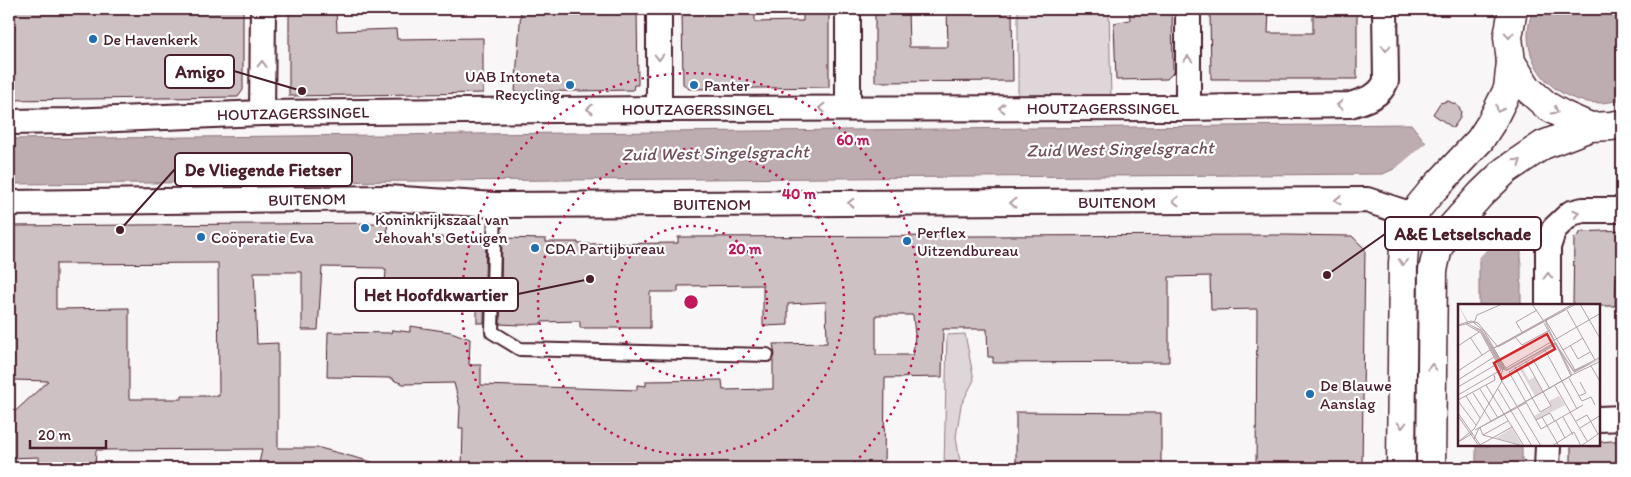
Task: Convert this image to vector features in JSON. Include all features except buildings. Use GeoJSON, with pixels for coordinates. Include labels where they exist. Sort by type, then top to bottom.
{"type":"FeatureCollection","features":[{"type":"Feature","properties":{"kind":"main road"},"geometry":{"type":"LineString","coordinates":[[1401,468],[1403,263],[1405,234],[1418,208],[1480,140],[1500,107],[1508,89],[1511,62],[1508,37],[1512,9]]}},
{"type":"Feature","properties":{"kind":"main road"},"geometry":{"type":"LineString","coordinates":[[1511,62],[1528,88],[1547,106],[1590,127]]}},
{"type":"Feature","properties":{"kind":"main road"},"geometry":{"type":"LineString","coordinates":[[1431,468],[1433,270],[1438,248],[1450,230],[1481,194],[1506,170],[1528,154],[1590,127],[1622,124]]}},
{"type":"Feature","properties":{"kind":"street"},"geometry":{"type":"LineString","coordinates":[[262,113],[263,9]]}},
{"type":"Feature","properties":{"kind":"street"},"geometry":{"type":"LineString","coordinates":[[659,9],[659,108]]}},
{"type":"Feature","properties":{"kind":"street"},"geometry":{"type":"LineString","coordinates":[[1188,9],[1188,108]]}},
{"type":"Feature","properties":{"kind":"street","name":"HOUTZAGERSSINGEL"},"geometry":{"type":"LineString","coordinates":[[9,122],[262,113],[659,108],[1188,108],[1350,105],[1374,96],[1383,88],[1386,81],[1386,9]]}},
{"type":"Feature","properties":{"kind":"street"},"geometry":{"type":"LineString","coordinates":[[848,18],[848,108]]}},
{"type":"Feature","properties":{"kind":"street","name":"BUITENOM"},"geometry":{"type":"LineString","coordinates":[[9,203],[386,198],[495,204],[1367,200],[1418,208]]}},
{"type":"Feature","properties":{"kind":"street"},"geometry":{"type":"LineString","coordinates":[[1548,304],[1548,247],[1554,229],[1571,213],[1583,210],[1622,210]]}},
{"type":"Feature","properties":{"kind":"street"},"geometry":{"type":"LineString","coordinates":[[1601,419],[1622,418]]}},
{"type":"Feature","properties":{"kind":"street"},"geometry":{"type":"LineString","coordinates":[[1547,468],[1548,447]]}},
{"type":"Feature","properties":{"kind":"lane"},"geometry":{"type":"LineString","coordinates":[[495,204],[492,332],[520,349],[767,355]]}},
{"type":"Feature","properties":{"kind":"shaded area"},"geometry":{"type":"Polygon","coordinates":[[[1018,9],[1109,9],[1111,100],[1018,100],[1018,9]]]}},
{"type":"Feature","properties":{"kind":"shaded area"},"geometry":{"type":"Polygon","coordinates":[[[965,334],[974,380],[961,405],[956,437],[961,468],[944,468],[947,335],[965,334]]]}},
{"type":"Feature","properties":{"kind":"water"},"geometry":{"type":"Polygon","coordinates":[[[1533,9],[1622,9],[1622,99],[1605,103],[1589,102],[1573,98],[1559,91],[1547,81],[1537,68],[1531,53],[1528,32],[1533,9]]]}},
{"type":"Feature","properties":{"kind":"water","name":"Zuid West Singelsgracht"},"geometry":{"type":"Polygon","coordinates":[[[1411,124],[1426,143],[1525,242],[1521,247],[1521,304],[1479,304],[1479,257],[1398,167],[1383,174],[9,184],[9,139],[1411,124]]]}},
{"type":"Feature","properties":{"kind":"water"},"geometry":{"type":"Polygon","coordinates":[[[1476,447],[1522,447],[1522,468],[1476,468],[1476,447]]]}},
{"type":"Feature","properties":{"kind":"pier"},"geometry":{"type":"Polygon","coordinates":[[[1428,141],[1509,224],[1478,259],[1397,170],[1394,170],[1428,141]]]}},
{"type":"Feature","properties":{"kind":"place","name":"De Havenkerk"},"geometry":{"type":"Point","coordinates":[93,39]}},
{"type":"Feature","properties":{"kind":"place","name":"UAB Intoneta Recycling"},"geometry":{"type":"Point","coordinates":[570,85]}},
{"type":"Feature","properties":{"kind":"place","name":"Panter"},"geometry":{"type":"Point","coordinates":[694,85]}},
{"type":"Feature","properties":{"kind":"place","name":"Amigo"},"geometry":{"type":"Point","coordinates":[302,91]}},
{"type":"Feature","properties":{"kind":"place","name":"Koninkrijkszaal van Jehovah's Getuigen"},"geometry":{"type":"Point","coordinates":[365,228]}},
{"type":"Feature","properties":{"kind":"place","name":"De Vliegende Fietser"},"geometry":{"type":"Point","coordinates":[120,230]}},
{"type":"Feature","properties":{"kind":"place","name":"Coöperatie Eva"},"geometry":{"type":"Point","coordinates":[201,237]}},
{"type":"Feature","properties":{"kind":"place","name":"Perflex Uitzendbureau"},"geometry":{"type":"Point","coordinates":[907,241]}},
{"type":"Feature","properties":{"kind":"place","name":"CDA Partijbureau"},"geometry":{"type":"Point","coordinates":[535,248]}},
{"type":"Feature","properties":{"kind":"place","name":"A&E Letselschade"},"geometry":{"type":"Point","coordinates":[1327,275]}},
{"type":"Feature","properties":{"kind":"place","name":"Het Hoofdkwartier"},"geometry":{"type":"Point","coordinates":[590,279]}},
{"type":"Feature","properties":{"kind":"place","name":"De Blauwe Aanslag"},"geometry":{"type":"Point","coordinates":[1310,394]}}]}
